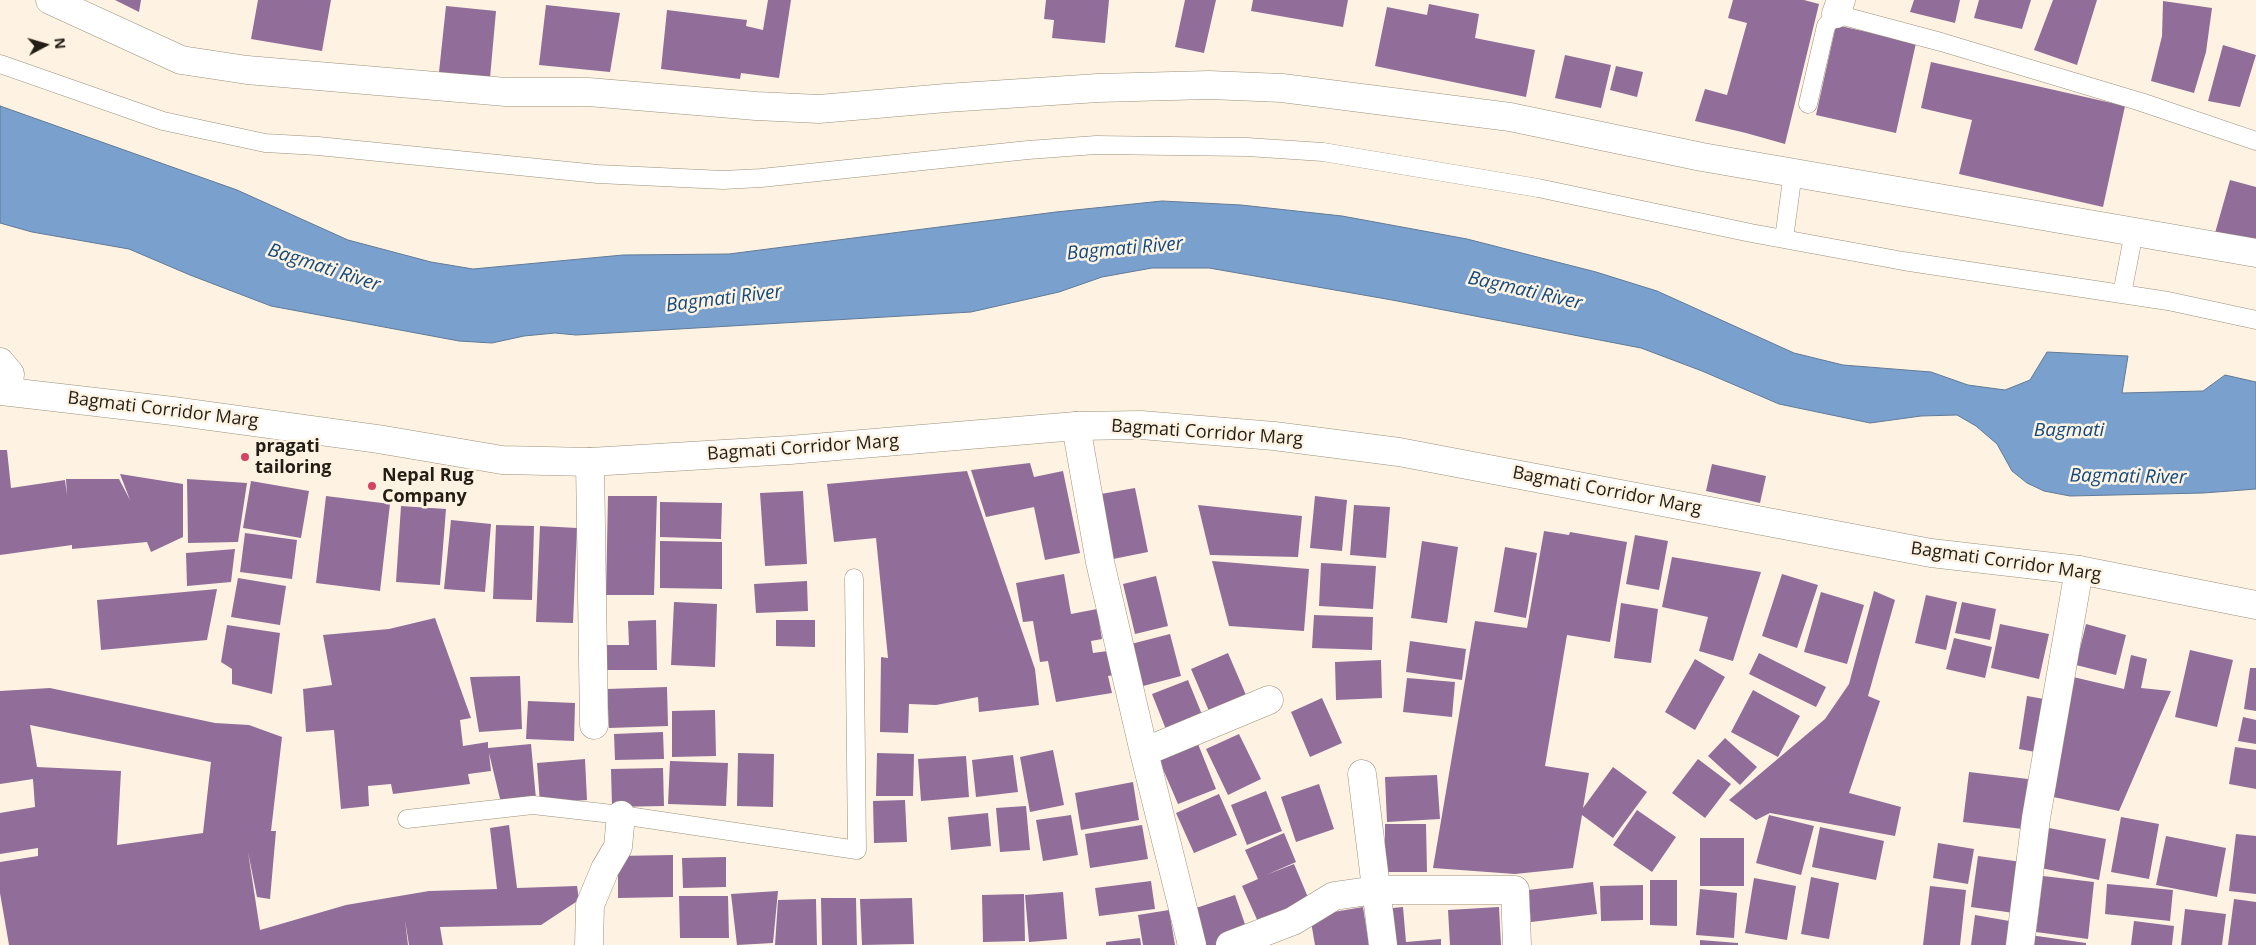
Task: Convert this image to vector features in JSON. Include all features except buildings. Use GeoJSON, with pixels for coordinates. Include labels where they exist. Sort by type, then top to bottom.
{"type":"FeatureCollection","features":[{"type":"Feature","properties":{"kind":"street"},"geometry":{"type":"LineString","coordinates":[[50,0],[181,60],[247,70],[506,92],[588,92],[756,106],[820,109],[1098,88],[1209,85],[1282,88],[1510,118],[1702,157],[2256,254]]}},
{"type":"Feature","properties":{"kind":"street"},"geometry":{"type":"LineString","coordinates":[[0,362],[10,374],[4,391]]}},
{"type":"Feature","properties":{"kind":"street","name":"Bagmati Corridor Marg"},"geometry":{"type":"LineString","coordinates":[[4,391],[378,438],[502,460],[590,462],[790,450],[1076,426],[1160,426],[1274,436],[1399,452],[1931,553],[2079,570],[2256,605]]}},
{"type":"Feature","properties":{"kind":"street"},"geometry":{"type":"LineString","coordinates":[[1076,426],[1100,562],[1144,752],[1192,945]]}},
{"type":"Feature","properties":{"kind":"street"},"geometry":{"type":"LineString","coordinates":[[590,462],[594,725]]}},
{"type":"Feature","properties":{"kind":"street"},"geometry":{"type":"LineString","coordinates":[[2020,945],[2036,818],[2079,570]]}},
{"type":"Feature","properties":{"kind":"street"},"geometry":{"type":"LineString","coordinates":[[1144,752],[1269,700]]}},
{"type":"Feature","properties":{"kind":"street"},"geometry":{"type":"LineString","coordinates":[[1362,774],[1382,945]]}},
{"type":"Feature","properties":{"kind":"street"},"geometry":{"type":"LineString","coordinates":[[589,945],[590,905],[605,870],[618,848],[621,815]]}},
{"type":"Feature","properties":{"kind":"street"},"geometry":{"type":"LineString","coordinates":[[1230,945],[1292,921],[1334,896],[1376,890],[1515,890],[1517,945]]}},
{"type":"Feature","properties":{"kind":"lane"},"geometry":{"type":"LineString","coordinates":[[1808,104],[1826,26],[1838,4],[1941,42],[2141,102],[2256,140]]}},
{"type":"Feature","properties":{"kind":"lane"},"geometry":{"type":"LineString","coordinates":[[0,64],[163,121],[265,143],[318,146],[598,174],[723,180],[761,178],[1028,150],[1096,145],[1247,147],[1323,152],[1538,188],[1784,239],[1903,261],[2168,300],[2256,320]]}},
{"type":"Feature","properties":{"kind":"lane"},"geometry":{"type":"LineString","coordinates":[[1784,239],[1793,172]]}},
{"type":"Feature","properties":{"kind":"lane"},"geometry":{"type":"LineString","coordinates":[[2122,294],[2134,232]]}},
{"type":"Feature","properties":{"kind":"lane"},"geometry":{"type":"LineString","coordinates":[[407,818],[533,805],[621,815],[857,850],[854,578]]}},
{"type":"Feature","properties":{"kind":"water","name":"Bagmati"},"geometry":{"type":"Polygon","coordinates":[[[0,106],[237,190],[348,240],[431,262],[473,269],[623,255],[729,254],[1056,212],[1162,201],[1241,205],[1342,216],[1467,239],[1596,272],[1657,291],[1794,353],[1843,365],[1931,372],[1968,385],[2005,390],[2030,380],[2047,352],[2128,356],[2122,393],[2203,391],[2225,375],[2256,382],[2256,489],[2203,493],[2070,496],[2044,491],[2027,483],[2012,471],[1997,444],[1976,426],[1957,415],[1921,416],[1870,423],[1779,404],[1702,371],[1641,348],[1392,300],[1209,268],[1152,268],[1102,277],[1059,292],[971,312],[576,335],[555,333],[524,336],[492,343],[459,341],[271,306],[129,249],[32,232],[0,223],[0,106]]]}},
{"type":"Feature","properties":{"kind":"place","name":"pragati tailoring"},"geometry":{"type":"Point","coordinates":[245,457]}},
{"type":"Feature","properties":{"kind":"place","name":"Nepal Rug Company"},"geometry":{"type":"Point","coordinates":[372,486]}},
{"type":"Feature","properties":{"kind":"water label","name":"Bagmati River"},"geometry":{"type":"Point","coordinates":[1125,249]}},
{"type":"Feature","properties":{"kind":"water label","name":"Bagmati River"},"geometry":{"type":"Point","coordinates":[324,268]}},
{"type":"Feature","properties":{"kind":"water label","name":"Bagmati River"},"geometry":{"type":"Point","coordinates":[1525,291]}},
{"type":"Feature","properties":{"kind":"water label","name":"Bagmati River"},"geometry":{"type":"Point","coordinates":[724,299]}},
{"type":"Feature","properties":{"kind":"water label","name":"Bagmati River"},"geometry":{"type":"Point","coordinates":[2128,477]}}]}
